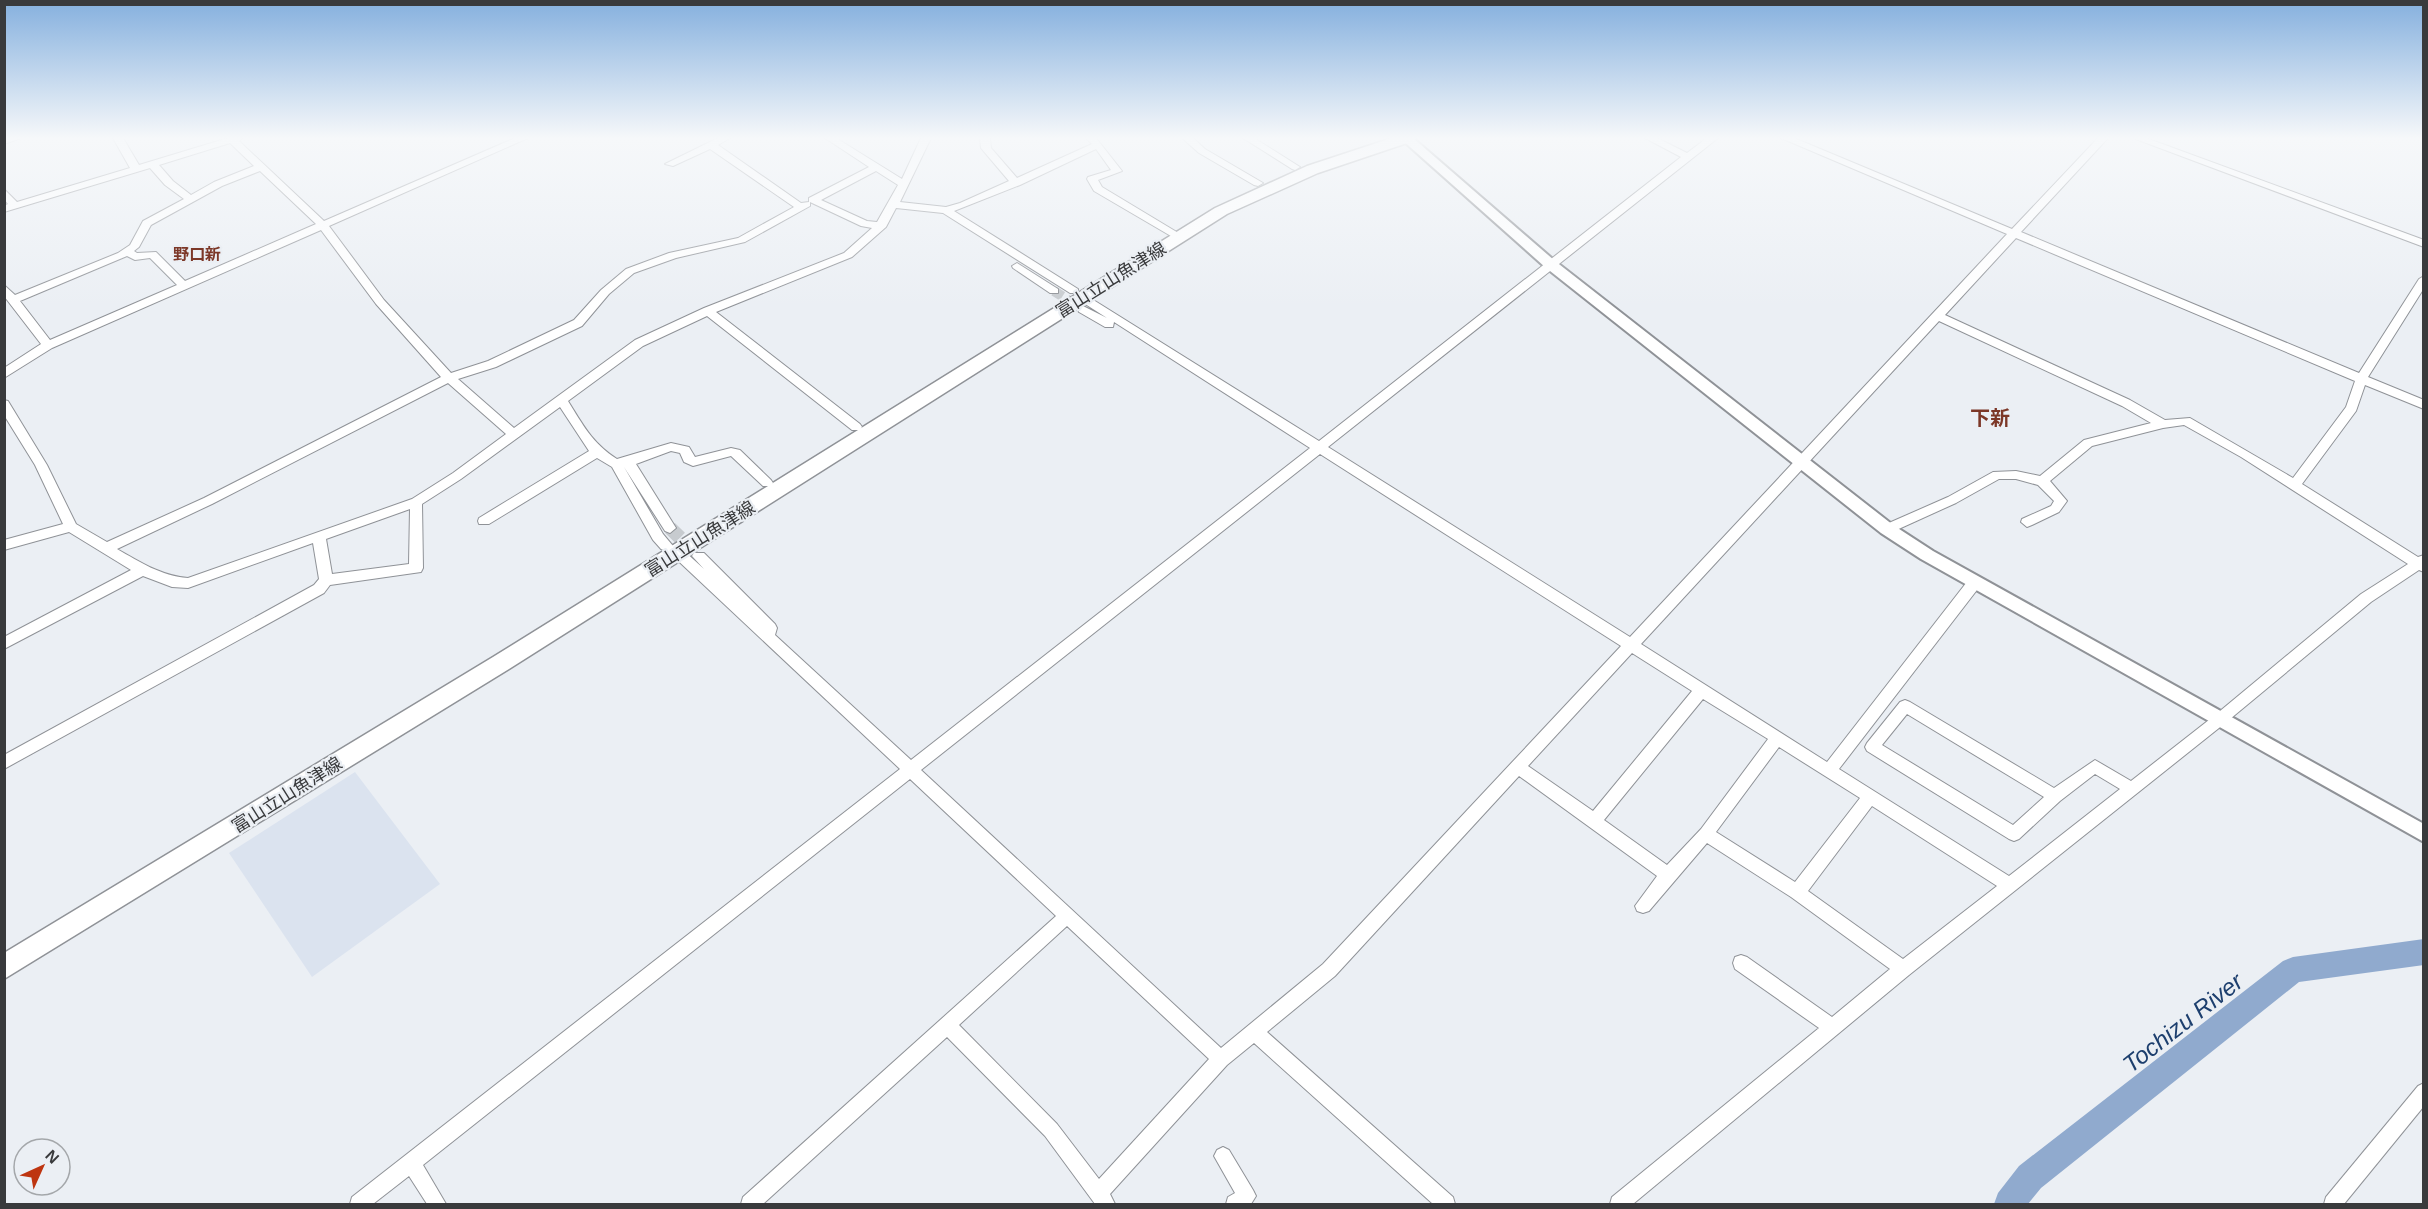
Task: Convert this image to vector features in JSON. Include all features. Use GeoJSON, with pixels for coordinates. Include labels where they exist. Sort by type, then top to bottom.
{"type":"FeatureCollection","features":[{"type":"Feature","properties":{"kind":"main road","name":"富山立山魚津線"},"geometry":{"type":"LineString","coordinates":[[4,968],[671,542],[1080,300],[1176,234],[1240,194]]}},
{"type":"Feature","properties":{"kind":"main road","name":"富山立山魚津線"},"geometry":{"type":"LineString","coordinates":[[1176,234],[1253,194]]}},
{"type":"Feature","properties":{"kind":"main road","name":"富山立山魚津線"},"geometry":{"type":"LineString","coordinates":[[4,957],[856,427],[1080,300]]}},
{"type":"Feature","properties":{"kind":"street"},"geometry":{"type":"LineString","coordinates":[[10,207],[52,194]]}},
{"type":"Feature","properties":{"kind":"street"},"geometry":{"type":"LineString","coordinates":[[184,194],[191,199]]}},
{"type":"Feature","properties":{"kind":"street"},"geometry":{"type":"LineString","coordinates":[[14,299],[127,252],[134,247],[147,223],[201,194]]}},
{"type":"Feature","properties":{"kind":"street"},"geometry":{"type":"LineString","coordinates":[[290,194],[323,225],[380,302],[449,378],[513,434]]}},
{"type":"Feature","properties":{"kind":"street"},"geometry":{"type":"LineString","coordinates":[[4,374],[48,345],[393,194]]}},
{"type":"Feature","properties":{"kind":"street"},"geometry":{"type":"LineString","coordinates":[[783,194],[801,207]]}},
{"type":"Feature","properties":{"kind":"street"},"geometry":{"type":"LineString","coordinates":[[107,548],[208,501],[449,378],[492,364],[578,323],[605,292],[630,272],[673,255],[741,240],[824,194]]}},
{"type":"Feature","properties":{"kind":"street"},"geometry":{"type":"LineString","coordinates":[[4,404],[42,465],[71,527],[142,570],[172,582],[188,583],[416,502],[457,476],[639,343],[708,311],[848,255],[866,243],[882,225],[899,194]]}},
{"type":"Feature","properties":{"kind":"street"},"geometry":{"type":"LineString","coordinates":[[895,205],[946,210],[990,194]]}},
{"type":"Feature","properties":{"kind":"street"},"geometry":{"type":"LineString","coordinates":[[1107,194],[1176,234]]}},
{"type":"Feature","properties":{"kind":"street"},"geometry":{"type":"LineString","coordinates":[[1471,194],[1550,264],[1800,463],[1887,529],[1975,582],[2424,834]]}},
{"type":"Feature","properties":{"kind":"street"},"geometry":{"type":"LineString","coordinates":[[358,1204],[1640,194]]}},
{"type":"Feature","properties":{"kind":"street"},"geometry":{"type":"LineString","coordinates":[[1921,194],[2424,405]]}},
{"type":"Feature","properties":{"kind":"street"},"geometry":{"type":"LineString","coordinates":[[947,1025],[1051,1130],[1102,1199],[1221,1059],[1329,970],[2051,194]]}},
{"type":"Feature","properties":{"kind":"street"},"geometry":{"type":"LineString","coordinates":[[2290,194],[2424,244]]}},
{"type":"Feature","properties":{"kind":"street"},"geometry":{"type":"LineString","coordinates":[[813,200],[865,224],[882,225]]}},
{"type":"Feature","properties":{"kind":"street"},"geometry":{"type":"LineString","coordinates":[[946,210],[1154,350],[1167,352],[1320,447],[2011,886]]}},
{"type":"Feature","properties":{"kind":"street"},"geometry":{"type":"LineString","coordinates":[[996,243],[995,250],[1054,291]]}},
{"type":"Feature","properties":{"kind":"street"},"geometry":{"type":"LineString","coordinates":[[127,252],[135,257],[152,254],[184,286]]}},
{"type":"Feature","properties":{"kind":"street"},"geometry":{"type":"LineString","coordinates":[[2294,486],[2352,408],[2361,379],[2424,279]]}},
{"type":"Feature","properties":{"kind":"street"},"geometry":{"type":"LineString","coordinates":[[4,288],[48,345]]}},
{"type":"Feature","properties":{"kind":"street"},"geometry":{"type":"LineString","coordinates":[[708,311],[856,427]]}},
{"type":"Feature","properties":{"kind":"street"},"geometry":{"type":"LineString","coordinates":[[1939,317],[2126,403],[2163,424]]}},
{"type":"Feature","properties":{"kind":"street"},"geometry":{"type":"LineString","coordinates":[[562,400],[597,452],[622,463],[671,542],[767,637],[909,771],[1221,1059]]}},
{"type":"Feature","properties":{"kind":"street"},"geometry":{"type":"LineString","coordinates":[[1619,1204],[1903,969],[2219,720],[2366,598],[2422,564],[2245,454],[2186,421],[2163,424],[2088,443],[2042,481]]}},
{"type":"Feature","properties":{"kind":"street"},"geometry":{"type":"LineString","coordinates":[[622,463],[671,447],[685,450],[688,459],[693,462],[731,452],[736,453],[767,483]]}},
{"type":"Feature","properties":{"kind":"street"},"geometry":{"type":"LineString","coordinates":[[484,521],[597,452]]}},
{"type":"Feature","properties":{"kind":"street"},"geometry":{"type":"LineString","coordinates":[[622,463],[658,537],[671,542]]}},
{"type":"Feature","properties":{"kind":"street"},"geometry":{"type":"LineString","coordinates":[[1887,529],[1952,500],[1997,475],[2016,475],[2042,481],[2061,501],[2055,509],[2027,522]]}},
{"type":"Feature","properties":{"kind":"street"},"geometry":{"type":"LineString","coordinates":[[4,764],[319,589],[326,580],[416,568],[416,502]]}},
{"type":"Feature","properties":{"kind":"street"},"geometry":{"type":"LineString","coordinates":[[4,545],[71,527]]}},
{"type":"Feature","properties":{"kind":"street"},"geometry":{"type":"LineString","coordinates":[[319,538],[326,580]]}},
{"type":"Feature","properties":{"kind":"street"},"geometry":{"type":"LineString","coordinates":[[699,556],[770,628],[767,637]]}},
{"type":"Feature","properties":{"kind":"street"},"geometry":{"type":"LineString","coordinates":[[4,644],[142,570]]}},
{"type":"Feature","properties":{"kind":"street"},"geometry":{"type":"LineString","coordinates":[[1829,771],[1975,582]]}},
{"type":"Feature","properties":{"kind":"street"},"geometry":{"type":"LineString","coordinates":[[1594,821],[1702,690]]}},
{"type":"Feature","properties":{"kind":"street"},"geometry":{"type":"LineString","coordinates":[[2055,796],[1905,706],[1872,747],[2014,834],[2055,796],[2095,766],[2132,789]]}},
{"type":"Feature","properties":{"kind":"street"},"geometry":{"type":"LineString","coordinates":[[1642,906],[1706,834],[1777,738]]}},
{"type":"Feature","properties":{"kind":"street"},"geometry":{"type":"LineString","coordinates":[[1518,767],[1668,875]]}},
{"type":"Feature","properties":{"kind":"street"},"geometry":{"type":"LineString","coordinates":[[1797,892],[1870,797]]}},
{"type":"Feature","properties":{"kind":"street"},"geometry":{"type":"LineString","coordinates":[[1706,834],[1797,892],[1903,969]]}},
{"type":"Feature","properties":{"kind":"street"},"geometry":{"type":"LineString","coordinates":[[750,1204],[1066,917]]}},
{"type":"Feature","properties":{"kind":"street"},"geometry":{"type":"LineString","coordinates":[[1741,963],[1832,1027]]}},
{"type":"Feature","properties":{"kind":"street"},"geometry":{"type":"LineString","coordinates":[[1253,1031],[1446,1204]]}},
{"type":"Feature","properties":{"kind":"street"},"geometry":{"type":"LineString","coordinates":[[2333,1204],[2424,1092]]}},
{"type":"Feature","properties":{"kind":"street"},"geometry":{"type":"LineString","coordinates":[[1223,1156],[1247,1196],[1235,1204]]}},
{"type":"Feature","properties":{"kind":"street"},"geometry":{"type":"LineString","coordinates":[[411,1163],[437,1204]]}},
{"type":"Feature","properties":{"kind":"shaded area"},"geometry":{"type":"Polygon","coordinates":[[[355,772],[440,884],[312,977],[229,853],[355,772]]]}},
{"type":"Feature","properties":{"kind":"waterway","name":"Tochizu River"},"geometry":{"type":"LineString","coordinates":[[2009,1204],[2030,1177],[2293,970],[2424,952]]}},
{"type":"Feature","properties":{"kind":"tunnel"},"geometry":{"type":"LineString","coordinates":[[1054,291],[1082,309]]}},
{"type":"Feature","properties":{"kind":"tunnel"},"geometry":{"type":"LineString","coordinates":[[670,528],[699,556]]}},
{"type":"Feature","properties":{"kind":"district","name":"野口新"},"geometry":{"type":"Point","coordinates":[197,254]}},
{"type":"Feature","properties":{"kind":"district","name":"下新"},"geometry":{"type":"Point","coordinates":[1990,418]}}]}
